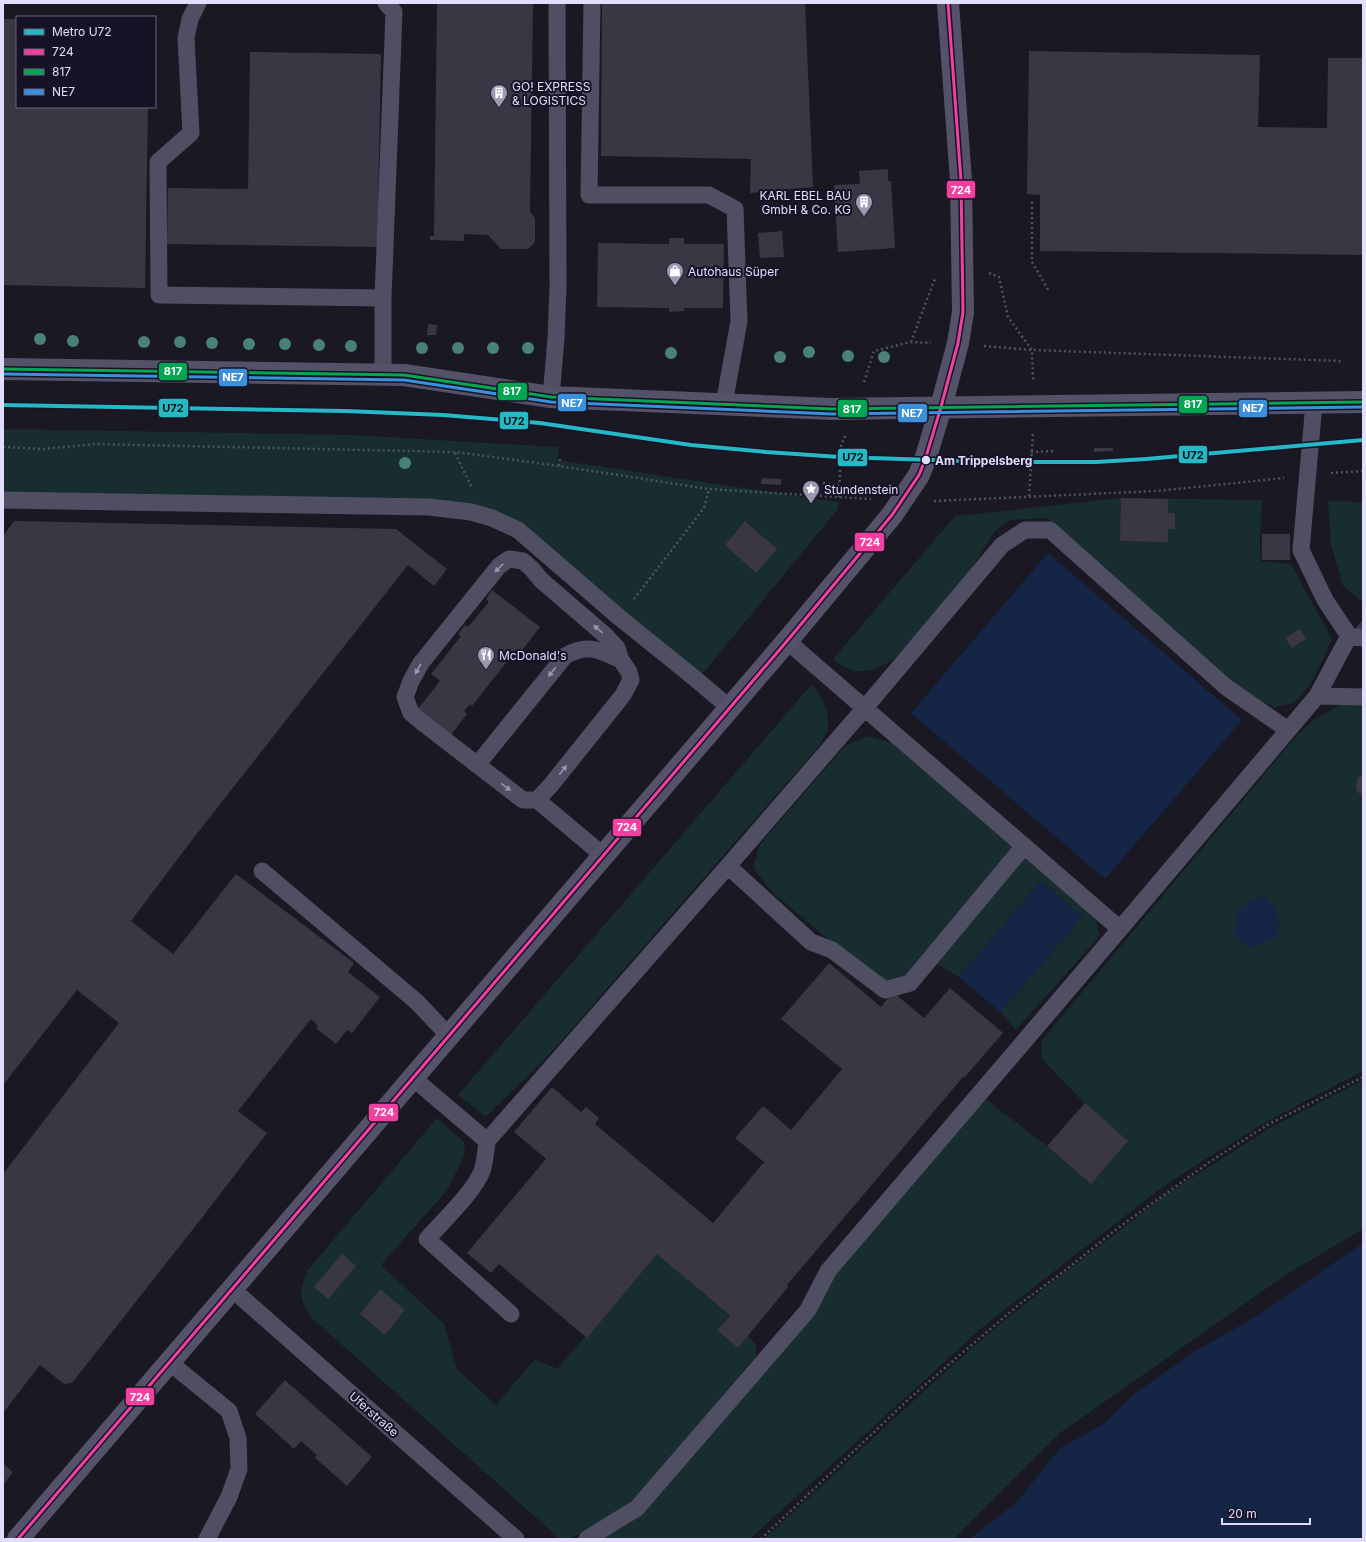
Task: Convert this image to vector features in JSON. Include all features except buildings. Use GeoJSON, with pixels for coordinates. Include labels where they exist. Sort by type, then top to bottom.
{"type":"FeatureCollection","features":[{"type":"Feature","properties":{"kind":"main road"},"geometry":{"type":"LineString","coordinates":[[18,1539],[787,641],[902,501],[919,475],[941,407],[958,343],[963,312],[961,181],[948,3]]}},
{"type":"Feature","properties":{"kind":"main road"},"geometry":{"type":"LineString","coordinates":[[3,369],[383,375],[404,376],[551,397],[826,408],[1177,406],[1363,402]]}},
{"type":"Feature","properties":{"kind":"lane"},"geometry":{"type":"LineString","coordinates":[[198,3],[190,19],[186,38],[192,133],[158,162],[159,295],[383,298]]}},
{"type":"Feature","properties":{"kind":"lane"},"geometry":{"type":"LineString","coordinates":[[383,375],[383,298],[394,12],[386,3]]}},
{"type":"Feature","properties":{"kind":"lane"},"geometry":{"type":"LineString","coordinates":[[551,397],[556,338],[558,287],[557,3]]}},
{"type":"Feature","properties":{"kind":"lane"},"geometry":{"type":"LineString","coordinates":[[592,3],[589,194],[709,195],[735,209],[739,321],[724,404]]}},
{"type":"Feature","properties":{"kind":"lane"},"geometry":{"type":"LineString","coordinates":[[587,1539],[637,1508],[808,1310],[828,1271],[1317,696],[1356,637],[1325,600],[1300,550],[1314,403]]}},
{"type":"Feature","properties":{"kind":"lane"},"geometry":{"type":"LineString","coordinates":[[3,500],[429,507],[471,512],[492,518],[518,530],[620,618],[730,708]]}},
{"type":"Feature","properties":{"kind":"lane"},"geometry":{"type":"LineString","coordinates":[[511,1314],[427,1240],[473,1186],[482,1172],[487,1141],[864,709],[1002,545],[1025,530],[1050,530],[1226,687],[1288,730]]}},
{"type":"Feature","properties":{"kind":"lane"},"geometry":{"type":"LineString","coordinates":[[538,800],[623,695],[631,680],[629,672],[621,660],[617,648],[606,636],[541,580],[532,568],[523,561],[509,559],[499,566],[421,663],[405,697],[411,713],[523,800],[538,800],[604,856]]}},
{"type":"Feature","properties":{"kind":"lane"},"geometry":{"type":"LineString","coordinates":[[787,641],[1120,929]]}},
{"type":"Feature","properties":{"kind":"lane"},"geometry":{"type":"LineString","coordinates":[[477,765],[565,656],[575,650],[585,648],[601,651],[621,660]]}},
{"type":"Feature","properties":{"kind":"lane"},"geometry":{"type":"LineString","coordinates":[[1317,696],[1363,697]]}},
{"type":"Feature","properties":{"kind":"lane"},"geometry":{"type":"LineString","coordinates":[[728,866],[811,942],[832,950],[885,990],[910,983],[1024,846]]}},
{"type":"Feature","properties":{"kind":"lane"},"geometry":{"type":"LineString","coordinates":[[262,871],[417,1002],[449,1036]]}},
{"type":"Feature","properties":{"kind":"lane"},"geometry":{"type":"LineString","coordinates":[[413,1078],[487,1141]]}},
{"type":"Feature","properties":{"kind":"lane","name":"Uferstraße"},"geometry":{"type":"LineString","coordinates":[[232,1289],[516,1539]]}},
{"type":"Feature","properties":{"kind":"lane"},"geometry":{"type":"LineString","coordinates":[[169,1362],[228,1411],[238,1438],[239,1469],[229,1497],[207,1539]]}},
{"type":"Feature","properties":{"kind":"path"},"geometry":{"type":"LineString","coordinates":[[1032,202],[1032,262],[1049,291]]}},
{"type":"Feature","properties":{"kind":"path"},"geometry":{"type":"LineString","coordinates":[[1032,350],[1342,361]]}},
{"type":"Feature","properties":{"kind":"path"},"geometry":{"type":"LineString","coordinates":[[839,497],[841,446],[856,408]]}},
{"type":"Feature","properties":{"kind":"path"},"geometry":{"type":"LineString","coordinates":[[3,447],[43,449],[94,444],[455,452],[709,489],[902,501],[943,502],[1156,491],[1308,475],[1363,471]]}},
{"type":"Feature","properties":{"kind":"path"},"geometry":{"type":"LineString","coordinates":[[1031,452],[1056,451]]}},
{"type":"Feature","properties":{"kind":"path"},"geometry":{"type":"LineString","coordinates":[[559,466],[560,459]]}},
{"type":"Feature","properties":{"kind":"path"},"geometry":{"type":"LineString","coordinates":[[823,483],[839,485]]}},
{"type":"Feature","properties":{"kind":"path"},"geometry":{"type":"LineString","coordinates":[[620,618],[704,508],[709,489]]}},
{"type":"Feature","properties":{"kind":"path"},"geometry":{"type":"LineString","coordinates":[[760,1539],[910,1398],[1021,1303],[1118,1228],[1198,1170],[1269,1124],[1363,1077]]}},
{"type":"Feature","properties":{"kind":"green space"},"geometry":{"type":"Polygon","coordinates":[[[3,429],[353,435],[559,447],[557,460],[838,502],[838,509],[700,677],[482,508],[3,495],[3,429]]]}},
{"type":"Feature","properties":{"kind":"green space"},"geometry":{"type":"Polygon","coordinates":[[[1120,498],[1262,500],[1260,542],[1261,561],[1291,564],[1332,639],[1311,684],[1294,703],[1274,707],[1227,684],[1072,542],[1048,518],[1010,520],[995,531],[967,576],[895,658],[872,670],[864,671],[849,669],[833,659],[955,516],[1120,498]]]}},
{"type":"Feature","properties":{"kind":"green space"},"geometry":{"type":"Polygon","coordinates":[[[1328,501],[1363,502],[1363,603],[1343,586],[1331,544],[1328,501]]]}},
{"type":"Feature","properties":{"kind":"green space"},"geometry":{"type":"Polygon","coordinates":[[[811,685],[822,699],[828,716],[827,732],[820,745],[549,1055],[486,1117],[458,1095],[811,685]]]}},
{"type":"Feature","properties":{"kind":"green space"},"geometry":{"type":"Polygon","coordinates":[[[1363,701],[1363,1071],[1266,1122],[1156,1192],[984,1326],[750,1539],[595,1539],[639,1514],[835,1269],[983,1097],[1047,1146],[1091,1183],[1128,1141],[1084,1103],[1041,1058],[1042,1040],[1292,741],[1313,720],[1341,704],[1363,701]]]}},
{"type":"Feature","properties":{"kind":"green space"},"geometry":{"type":"Polygon","coordinates":[[[868,736],[892,743],[1016,849],[908,978],[878,981],[772,892],[753,868],[760,844],[846,745],[868,736]]]}},
{"type":"Feature","properties":{"kind":"green space"},"geometry":{"type":"Polygon","coordinates":[[[1022,856],[1096,919],[1099,937],[1016,1030],[1000,1012],[1082,917],[1041,881],[959,977],[932,961],[1022,856]]]}},
{"type":"Feature","properties":{"kind":"green space"},"geometry":{"type":"Polygon","coordinates":[[[1363,1080],[1363,1229],[1287,1274],[1060,1433],[954,1539],[764,1539],[988,1334],[1171,1191],[1270,1128],[1363,1080]]]}},
{"type":"Feature","properties":{"kind":"green space"},"geometry":{"type":"Polygon","coordinates":[[[437,1118],[464,1142],[465,1154],[448,1189],[381,1265],[444,1324],[457,1369],[496,1405],[535,1359],[557,1369],[658,1251],[730,1314],[719,1327],[738,1343],[746,1334],[756,1345],[756,1356],[634,1504],[570,1539],[560,1539],[313,1319],[302,1301],[302,1285],[307,1271],[437,1118]]]}},
{"type":"Feature","properties":{"kind":"water"},"geometry":{"type":"Polygon","coordinates":[[[1048,553],[1242,720],[1105,879],[911,713],[1048,553]]]}},
{"type":"Feature","properties":{"kind":"water"},"geometry":{"type":"Polygon","coordinates":[[[1041,881],[1082,917],[1000,1012],[959,977],[1041,881]]]}},
{"type":"Feature","properties":{"kind":"water"},"geometry":{"type":"Polygon","coordinates":[[[1264,896],[1276,910],[1278,915],[1279,925],[1276,938],[1262,944],[1247,946],[1238,940],[1234,929],[1238,912],[1251,900],[1264,896]]]}},
{"type":"Feature","properties":{"kind":"water"},"geometry":{"type":"Polygon","coordinates":[[[1363,1243],[1363,1539],[969,1539],[1016,1503],[1060,1448],[1102,1425],[1134,1394],[1197,1350],[1257,1316],[1363,1243]]]}},
{"type":"Feature","properties":{"kind":"metro line","name":"U72"},"geometry":{"type":"LineString","coordinates":[[3,405],[345,411],[443,415],[540,423],[691,445],[766,452],[840,457],[996,462],[1096,462],[1363,440]]}},
{"type":"Feature","properties":{"kind":"transit line","name":"724"},"geometry":{"type":"LineString","coordinates":[[18,1539],[787,641],[892,515],[919,475],[941,407],[958,343],[963,312],[961,181],[948,3]]}},
{"type":"Feature","properties":{"kind":"transit line","name":"817"},"geometry":{"type":"LineString","coordinates":[[3,369],[404,375],[551,397],[832,409],[1363,402]]}},
{"type":"Feature","properties":{"kind":"transit line","name":"NE7"},"geometry":{"type":"LineString","coordinates":[[3,374],[404,380],[551,402],[832,414],[1363,407]]}},
{"type":"Feature","properties":{"kind":"place","name":"GO! EXPRESS & LOGISTICS"},"geometry":{"type":"Point","coordinates":[499,108]}},
{"type":"Feature","properties":{"kind":"place","name":"KARL EBEL BAU GmbH & Co. KG"},"geometry":{"type":"Point","coordinates":[864,217]}},
{"type":"Feature","properties":{"kind":"place","name":"Autohaus Süper"},"geometry":{"type":"Point","coordinates":[675,286]}},
{"type":"Feature","properties":{"kind":"place","name":"Am Trippelsberg"},"geometry":{"type":"Point","coordinates":[926,460]}},
{"type":"Feature","properties":{"kind":"place","name":"Stundenstein"},"geometry":{"type":"Point","coordinates":[811,504]}},
{"type":"Feature","properties":{"kind":"place","name":"McDonald's"},"geometry":{"type":"Point","coordinates":[486,670]}}]}
